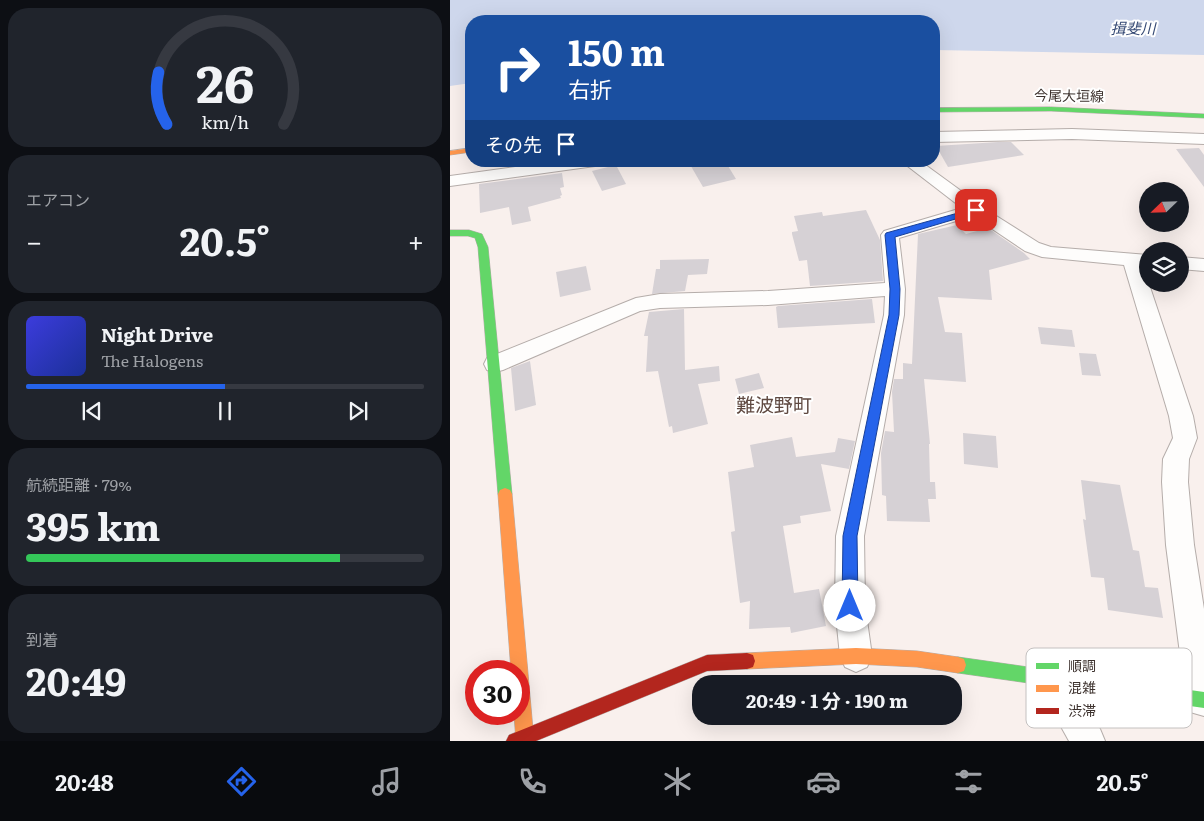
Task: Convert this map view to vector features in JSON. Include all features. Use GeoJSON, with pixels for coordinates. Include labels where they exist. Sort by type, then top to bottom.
{"type":"FeatureCollection","features":[{"type":"Feature","properties":{"kind":"street","name":"今尾大垣線"},"geometry":{"type":"LineString","coordinates":[[940,110],[1052,109],[1204,116]]}},
{"type":"Feature","properties":{"kind":"street"},"geometry":{"type":"LineString","coordinates":[[940,136],[1072,134],[1204,139]]}},
{"type":"Feature","properties":{"kind":"street"},"geometry":{"type":"LineString","coordinates":[[450,153],[465,151]]}},
{"type":"Feature","properties":{"kind":"street"},"geometry":{"type":"LineString","coordinates":[[450,181],[552,167]]}},
{"type":"Feature","properties":{"kind":"street"},"geometry":{"type":"LineString","coordinates":[[917,167],[976,210],[1032,247],[1049,253],[1139,260]]}},
{"type":"Feature","properties":{"kind":"street"},"geometry":{"type":"LineString","coordinates":[[856,656],[850,606],[850,536],[894,315],[895,289],[890,235],[976,210]]}},
{"type":"Feature","properties":{"kind":"street"},"geometry":{"type":"LineString","coordinates":[[450,233],[469,233],[479,236],[483,247],[495,364],[522,740],[707,663],[856,656],[917,659],[1026,675]]}},
{"type":"Feature","properties":{"kind":"street"},"geometry":{"type":"LineString","coordinates":[[1189,264],[1204,265]]}},
{"type":"Feature","properties":{"kind":"street"},"geometry":{"type":"LineString","coordinates":[[495,364],[636,306],[660,301],[768,298],[895,289]]}},
{"type":"Feature","properties":{"kind":"street"},"geometry":{"type":"LineString","coordinates":[[1148,292],[1185,438],[1176,459],[1175,482],[1180,545],[1203,700]]}},
{"type":"Feature","properties":{"kind":"street"},"geometry":{"type":"LineString","coordinates":[[1080,728],[1088,741]]}},
{"type":"Feature","properties":{"kind":"water","name":"揖斐川"},"geometry":{"type":"Polygon","coordinates":[[[450,0],[1204,0],[1204,55],[940,50],[940,15],[465,15],[465,84],[450,86],[450,0]]]}},
{"type":"Feature","properties":{"kind":"building"},"geometry":{"type":"Polygon","coordinates":[[[1011,142],[1024,155],[948,167],[940,153],[940,146],[1011,142]]]}},
{"type":"Feature","properties":{"kind":"building"},"geometry":{"type":"Polygon","coordinates":[[[1199,148],[1204,155],[1204,187],[1176,149],[1199,148]]]}},
{"type":"Feature","properties":{"kind":"building"},"geometry":{"type":"Polygon","coordinates":[[[617,167],[626,184],[602,191],[592,171],[617,167]]]}},
{"type":"Feature","properties":{"kind":"building"},"geometry":{"type":"Polygon","coordinates":[[[691,167],[729,167],[736,179],[703,187],[691,167]]]}},
{"type":"Feature","properties":{"kind":"building"},"geometry":{"type":"Polygon","coordinates":[[[562,173],[564,187],[560,188],[561,198],[528,207],[531,221],[512,225],[509,207],[480,213],[479,184],[562,173]]]}},
{"type":"Feature","properties":{"kind":"building"},"geometry":{"type":"Polygon","coordinates":[[[866,210],[880,240],[883,281],[810,286],[807,260],[799,261],[792,234],[792,232],[798,231],[794,216],[822,212],[823,216],[866,210]]]}},
{"type":"Feature","properties":{"kind":"building"},"geometry":{"type":"Polygon","coordinates":[[[957,225],[966,234],[988,228],[1030,259],[989,270],[992,300],[938,297],[945,332],[962,333],[966,382],[924,379],[930,444],[930,482],[935,482],[936,499],[928,499],[930,522],[887,521],[886,496],[882,495],[881,453],[885,431],[894,432],[892,392],[894,379],[903,379],[903,363],[912,364],[918,234],[957,225]]]}},
{"type":"Feature","properties":{"kind":"building"},"geometry":{"type":"Polygon","coordinates":[[[709,259],[707,274],[688,275],[685,291],[652,294],[656,269],[660,269],[660,260],[709,259]]]}},
{"type":"Feature","properties":{"kind":"building"},"geometry":{"type":"Polygon","coordinates":[[[586,266],[591,290],[560,297],[556,272],[586,266]]]}},
{"type":"Feature","properties":{"kind":"building"},"geometry":{"type":"Polygon","coordinates":[[[872,299],[875,323],[778,328],[776,307],[778,306],[872,299]]]}},
{"type":"Feature","properties":{"kind":"building"},"geometry":{"type":"Polygon","coordinates":[[[684,309],[685,370],[719,366],[720,381],[698,384],[708,424],[673,433],[672,426],[669,427],[658,371],[646,372],[648,336],[644,336],[649,312],[684,309]]]}},
{"type":"Feature","properties":{"kind":"building"},"geometry":{"type":"Polygon","coordinates":[[[1038,327],[1072,330],[1075,347],[1041,344],[1038,327]]]}},
{"type":"Feature","properties":{"kind":"building"},"geometry":{"type":"Polygon","coordinates":[[[1079,353],[1096,354],[1101,376],[1082,375],[1079,353]]]}},
{"type":"Feature","properties":{"kind":"building"},"geometry":{"type":"Polygon","coordinates":[[[530,361],[536,405],[515,411],[511,368],[530,361]]]}},
{"type":"Feature","properties":{"kind":"building"},"geometry":{"type":"Polygon","coordinates":[[[759,373],[764,388],[739,394],[735,379],[759,373]]]}},
{"type":"Feature","properties":{"kind":"building"},"geometry":{"type":"Polygon","coordinates":[[[963,433],[996,436],[998,468],[964,464],[963,433]]]}},
{"type":"Feature","properties":{"kind":"building"},"geometry":{"type":"Polygon","coordinates":[[[792,437],[796,457],[835,452],[838,438],[855,441],[849,469],[821,464],[831,511],[800,516],[801,523],[783,526],[794,593],[819,589],[826,626],[791,633],[790,627],[749,629],[750,601],[740,603],[731,532],[735,531],[728,472],[754,467],[750,445],[792,437]]]}},
{"type":"Feature","properties":{"kind":"building"},"geometry":{"type":"Polygon","coordinates":[[[1081,480],[1120,485],[1133,550],[1139,551],[1145,587],[1158,588],[1163,618],[1108,610],[1104,578],[1091,577],[1083,519],[1086,520],[1081,480]]]}},
{"type":"Feature","properties":{"kind":"traffic: fast"},"geometry":{"type":"LineString","coordinates":[[940,110],[1051,109],[1204,116]]}},
{"type":"Feature","properties":{"kind":"traffic: fast"},"geometry":{"type":"LineString","coordinates":[[450,233],[469,233],[479,236],[483,247],[505,494]]}},
{"type":"Feature","properties":{"kind":"traffic: fast"},"geometry":{"type":"LineString","coordinates":[[958,665],[1026,675]]}},
{"type":"Feature","properties":{"kind":"traffic: fast"},"geometry":{"type":"LineString","coordinates":[[1192,698],[1204,700]]}},
{"type":"Feature","properties":{"kind":"traffic: slow"},"geometry":{"type":"LineString","coordinates":[[450,153],[465,151]]}},
{"type":"Feature","properties":{"kind":"traffic: slow"},"geometry":{"type":"LineString","coordinates":[[505,494],[525,741]]}},
{"type":"Feature","properties":{"kind":"traffic: slow"},"geometry":{"type":"LineString","coordinates":[[747,661],[856,656],[917,659],[958,665]]}},
{"type":"Feature","properties":{"kind":"traffic: jam"},"geometry":{"type":"LineString","coordinates":[[515,741],[707,663],[747,661]]}},
{"type":"Feature","properties":{"kind":"district","name":"難波野町"},"geometry":{"type":"Point","coordinates":[774,404]}},
{"type":"Feature","properties":{"kind":"route"},"geometry":{"type":"LineString","coordinates":[[850,606],[850,536],[894,315],[895,289],[890,235],[976,210]]}}]}
